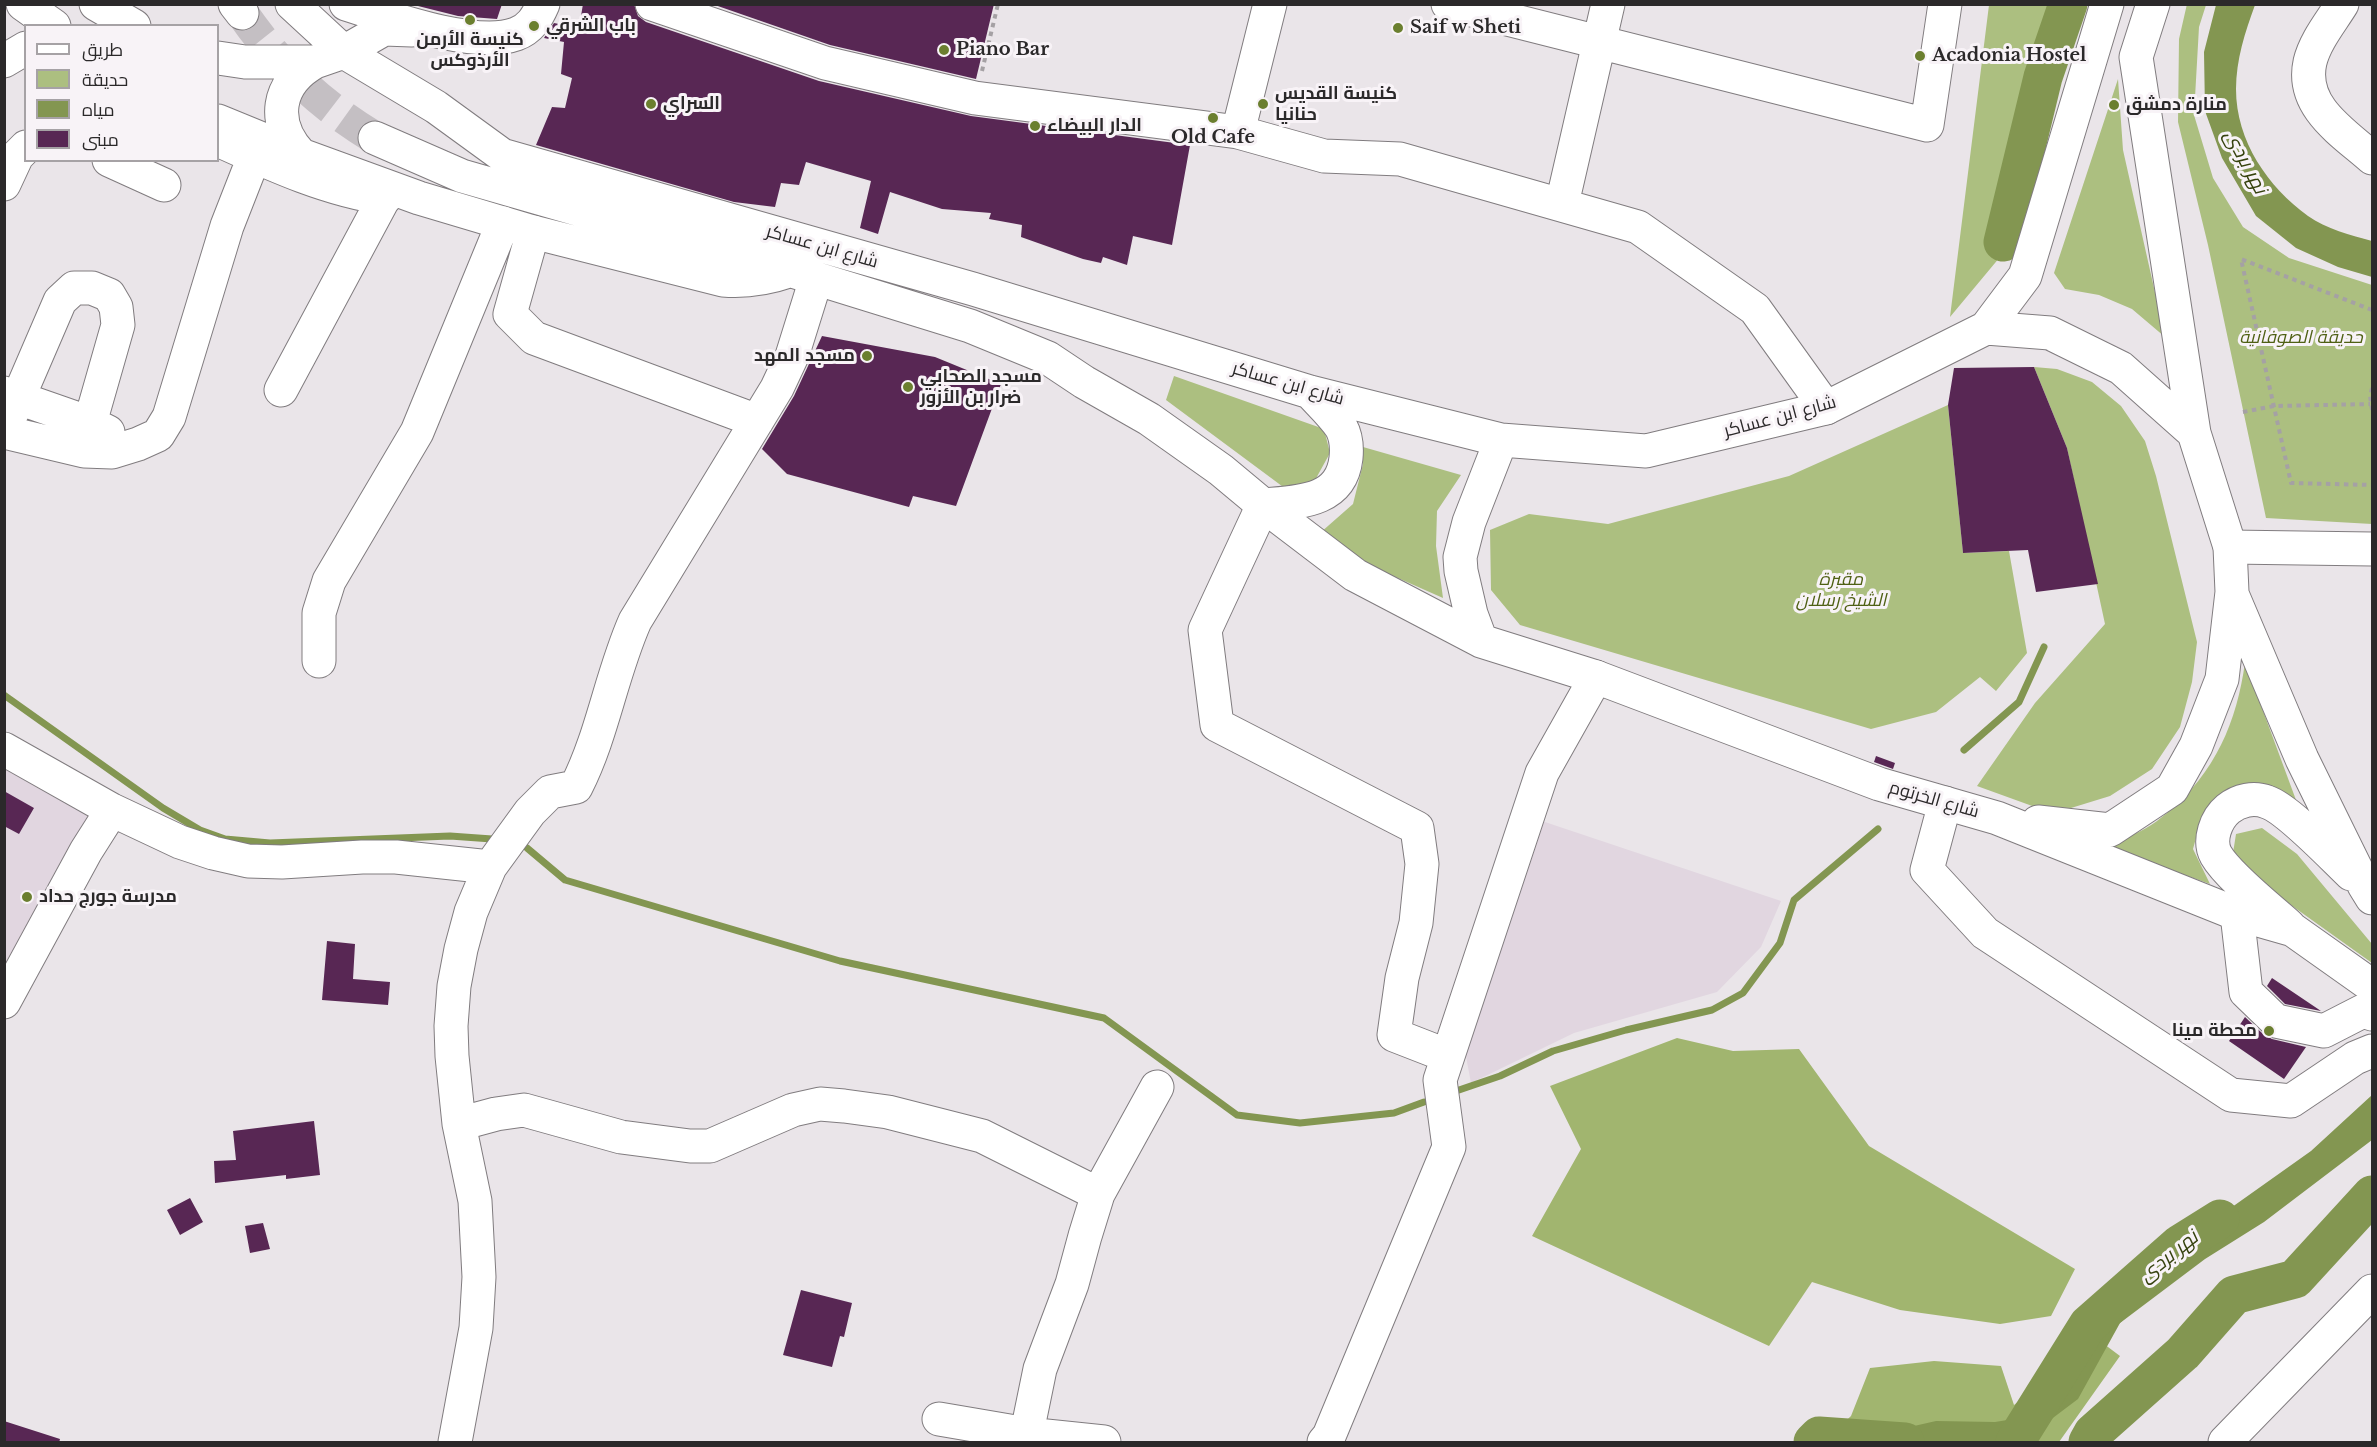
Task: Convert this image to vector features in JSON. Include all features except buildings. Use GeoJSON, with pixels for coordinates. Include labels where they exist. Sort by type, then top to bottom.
{"type":"FeatureCollection","features":[{"type":"Feature","properties":{"kind":"street"},"geometry":{"type":"LineString","coordinates":[[23,4],[51,24]]}},
{"type":"Feature","properties":{"kind":"street"},"geometry":{"type":"LineString","coordinates":[[96,4],[131,24]]}},
{"type":"Feature","properties":{"kind":"street","name":"شارع ابن عساكر"},"geometry":{"type":"LineString","coordinates":[[291,4],[329,57],[436,107],[502,155],[974,289],[1310,392],[1501,440],[1646,451],[1826,408],[1986,328],[2025,276],[2107,4]]}},
{"type":"Feature","properties":{"kind":"street"},"geometry":{"type":"LineString","coordinates":[[346,4],[426,29]]}},
{"type":"Feature","properties":{"kind":"street"},"geometry":{"type":"LineString","coordinates":[[301,155],[286,135],[281,111],[287,87],[304,68],[384,29],[426,29],[495,39],[517,34],[532,23],[543,4]]}},
{"type":"Feature","properties":{"kind":"street"},"geometry":{"type":"LineString","coordinates":[[652,4],[825,63],[975,98],[1238,132],[1324,156],[1400,159],[1638,227],[1755,309],[1826,408]]}},
{"type":"Feature","properties":{"kind":"street"},"geometry":{"type":"LineString","coordinates":[[1238,132],[1270,4]]}},
{"type":"Feature","properties":{"kind":"street"},"geometry":{"type":"LineString","coordinates":[[1448,4],[1927,125],[1945,4]]}},
{"type":"Feature","properties":{"kind":"street"},"geometry":{"type":"LineString","coordinates":[[1562,204],[1608,4]]}},
{"type":"Feature","properties":{"kind":"street"},"geometry":{"type":"LineString","coordinates":[[1997,818],[2110,830],[2172,789],[2196,746],[2222,679],[2232,592],[2230,547],[2194,433],[2136,57],[2153,4]]}},
{"type":"Feature","properties":{"kind":"street"},"geometry":{"type":"LineString","coordinates":[[2342,4],[2317,44],[2310,62],[2310,87],[2320,111],[2373,158]]}},
{"type":"Feature","properties":{"kind":"street"},"geometry":{"type":"LineString","coordinates":[[4,61],[24,49]]}},
{"type":"Feature","properties":{"kind":"street"},"geometry":{"type":"LineString","coordinates":[[219,57],[245,62],[329,57]]}},
{"type":"Feature","properties":{"kind":"street"},"geometry":{"type":"LineString","coordinates":[[219,121],[301,155],[419,198],[518,228],[723,280],[746,282],[804,275],[792,356],[757,422],[635,621],[623,649],[592,751],[576,787],[550,792],[530,812],[490,867],[471,912],[454,986],[451,1026],[459,1124],[475,1201],[479,1277],[476,1328],[455,1443]]}},
{"type":"Feature","properties":{"kind":"street","name":"شارع ابن عساكر"},"geometry":{"type":"LineString","coordinates":[[375,138],[462,176],[804,275],[970,326],[1048,358],[1084,382],[1149,419],[1221,470],[1355,575],[1481,641]]}},
{"type":"Feature","properties":{"kind":"street"},"geometry":{"type":"LineString","coordinates":[[219,140],[292,172],[368,195],[384,198],[419,198]]}},
{"type":"Feature","properties":{"kind":"street"},"geometry":{"type":"LineString","coordinates":[[4,184],[17,156],[24,149]]}},
{"type":"Feature","properties":{"kind":"street"},"geometry":{"type":"LineString","coordinates":[[90,423],[118,325],[116,307],[109,295],[92,288],[74,288],[60,301],[12,396],[4,432],[84,451],[112,452],[158,435],[169,417],[227,226],[254,157]]}},
{"type":"Feature","properties":{"kind":"street"},"geometry":{"type":"LineString","coordinates":[[113,162],[164,185]]}},
{"type":"Feature","properties":{"kind":"street"},"geometry":{"type":"LineString","coordinates":[[281,390],[384,198]]}},
{"type":"Feature","properties":{"kind":"street"},"geometry":{"type":"LineString","coordinates":[[518,228],[510,314],[534,338],[757,422]]}},
{"type":"Feature","properties":{"kind":"street"},"geometry":{"type":"LineString","coordinates":[[319,661],[319,613],[329,581],[417,432],[518,228]]}},
{"type":"Feature","properties":{"kind":"street"},"geometry":{"type":"LineString","coordinates":[[1986,328],[2050,333],[2121,368],[2194,433]]}},
{"type":"Feature","properties":{"kind":"street"},"geometry":{"type":"LineString","coordinates":[[1310,392],[1341,428],[1347,451],[1342,473],[1335,483],[1317,498],[1306,502],[1263,505],[1205,630],[1217,725],[1417,828],[1422,864],[1416,923],[1402,978],[1394,1035],[1448,1056]]}},
{"type":"Feature","properties":{"kind":"street"},"geometry":{"type":"LineString","coordinates":[[12,396],[90,423],[138,444]]}},
{"type":"Feature","properties":{"kind":"street"},"geometry":{"type":"LineString","coordinates":[[1481,641],[1461,572],[1461,557],[1469,522],[1501,440]]}},
{"type":"Feature","properties":{"kind":"street"},"geometry":{"type":"LineString","coordinates":[[2230,547],[2373,549]]}},
{"type":"Feature","properties":{"kind":"street"},"geometry":{"type":"LineString","coordinates":[[2232,592],[2302,759],[2368,892]]}},
{"type":"Feature","properties":{"kind":"street","name":"شارع الخرتوم"},"geometry":{"type":"LineString","coordinates":[[1481,641],[1596,677],[1879,784],[1997,818],[2237,914],[2293,930],[2373,986]]}},
{"type":"Feature","properties":{"kind":"street"},"geometry":{"type":"LineString","coordinates":[[1324,1443],[1329,1436],[1449,1147],[1440,1080],[1542,773],[1596,677]]}},
{"type":"Feature","properties":{"kind":"street"},"geometry":{"type":"LineString","coordinates":[[4,749],[112,810],[180,842],[248,861],[282,862],[396,857],[490,867]]}},
{"type":"Feature","properties":{"kind":"street"},"geometry":{"type":"LineString","coordinates":[[2293,930],[2226,867],[2215,853],[2214,831],[2218,820],[2234,804],[2244,800],[2255,800],[2267,802],[2276,807],[2368,892]]}},
{"type":"Feature","properties":{"kind":"street"},"geometry":{"type":"LineString","coordinates":[[1945,803],[1927,870],[1985,933],[2230,1095],[2291,1101],[2355,1058],[2373,1051]]}},
{"type":"Feature","properties":{"kind":"street"},"geometry":{"type":"LineString","coordinates":[[4,1002],[86,851],[112,810]]}},
{"type":"Feature","properties":{"kind":"street"},"geometry":{"type":"LineString","coordinates":[[2237,914],[2246,992],[2276,1021],[2324,1031],[2363,1011],[2373,1014]]}},
{"type":"Feature","properties":{"kind":"street"},"geometry":{"type":"LineString","coordinates":[[1026,1438],[1040,1369],[1072,1284],[1098,1194],[1157,1087]]}},
{"type":"Feature","properties":{"kind":"street"},"geometry":{"type":"LineString","coordinates":[[459,1124],[496,1114],[524,1110],[621,1137],[690,1146],[711,1146],[793,1110],[820,1104],[844,1106],[888,1112],[982,1136],[1098,1194]]}},
{"type":"Feature","properties":{"kind":"street"},"geometry":{"type":"LineString","coordinates":[[2225,1443],[2372,1295]]}},
{"type":"Feature","properties":{"kind":"street"},"geometry":{"type":"LineString","coordinates":[[939,1419],[1026,1438],[1104,1443]]}},
{"type":"Feature","properties":{"kind":"path"},"geometry":{"type":"LineString","coordinates":[[975,98],[998,4]]}},
{"type":"Feature","properties":{"kind":"path"},"geometry":{"type":"LineString","coordinates":[[2373,310],[2241,259],[2291,483],[2373,485]]}},
{"type":"Feature","properties":{"kind":"path"},"geometry":{"type":"LineString","coordinates":[[2373,388],[2370,396],[2373,410]]}},
{"type":"Feature","properties":{"kind":"path"},"geometry":{"type":"LineString","coordinates":[[2243,412],[2274,406],[2370,404]]}},
{"type":"Feature","properties":{"kind":"shaded area","name":"مدرسة جورج حداد"},"geometry":{"type":"Polygon","coordinates":[[[5,769],[93,818],[5,975],[5,769]]]}},
{"type":"Feature","properties":{"kind":"shaded area"},"geometry":{"type":"Polygon","coordinates":[[[1533,818],[1781,901],[1761,947],[1717,992],[1574,1033],[1471,1083],[1464,1046],[1533,818]]]}},
{"type":"Feature","properties":{"kind":"shaded area"},"geometry":{"type":"Polygon","coordinates":[[[1677,1038],[1733,1051],[1799,1049],[1869,1146],[2075,1269],[2051,1316],[2000,1324],[1900,1310],[1812,1282],[1769,1346],[1532,1236],[1581,1149],[1550,1086],[1677,1038]]]}},
{"type":"Feature","properties":{"kind":"shaded area"},"geometry":{"type":"Polygon","coordinates":[[[2096,1338],[2120,1356],[2059,1442],[1824,1442],[1851,1416],[1870,1368],[1934,1361],[2001,1366],[2014,1405],[2096,1338]]]}},
{"type":"Feature","properties":{"kind":"green space","name":"حديقة الصوفانية"},"geometry":{"type":"Polygon","coordinates":[[[2187,4],[2206,5],[2199,27],[2194,115],[2213,178],[2243,227],[2289,258],[2372,285],[2372,524],[2266,518],[2208,245],[2178,122],[2179,39],[2187,4]]]}},
{"type":"Feature","properties":{"kind":"green space"},"geometry":{"type":"Polygon","coordinates":[[[1989,5],[2058,5],[2040,57],[2010,245],[1950,317],[1989,5]]]}},
{"type":"Feature","properties":{"kind":"green space"},"geometry":{"type":"Polygon","coordinates":[[[2118,79],[2123,150],[2165,337],[2132,309],[2099,295],[2065,289],[2054,273],[2118,79]]]}},
{"type":"Feature","properties":{"kind":"green space"},"geometry":{"type":"Polygon","coordinates":[[[2034,367],[2057,369],[2092,382],[2121,406],[2145,441],[2156,476],[2197,642],[2192,682],[2180,727],[2152,769],[2110,796],[2071,808],[2035,807],[1977,786],[2035,703],[2105,624],[2067,448],[2034,367]]]}},
{"type":"Feature","properties":{"kind":"green space"},"geometry":{"type":"Polygon","coordinates":[[[1174,376],[1324,429],[1330,453],[1314,482],[1294,495],[1166,400],[1174,376]]]}},
{"type":"Feature","properties":{"kind":"green space","name":"مقبرة الشيخ رسلان"},"geometry":{"type":"Polygon","coordinates":[[[1948,405],[1963,553],[2009,551],[2027,653],[1996,691],[1980,677],[1936,712],[1871,729],[1520,625],[1491,590],[1490,530],[1529,514],[1608,524],[1789,476],[1948,405]]]}},
{"type":"Feature","properties":{"kind":"green space"},"geometry":{"type":"Polygon","coordinates":[[[1356,445],[1461,475],[1437,511],[1436,546],[1443,598],[1312,540],[1353,504],[1363,464],[1356,445]]]}},
{"type":"Feature","properties":{"kind":"green space"},"geometry":{"type":"Polygon","coordinates":[[[2245,662],[2296,800],[2219,797],[2202,816],[2193,849],[2210,884],[2092,842],[2127,837],[2145,828],[2167,813],[2198,781],[2211,763],[2229,726],[2245,662]]]}},
{"type":"Feature","properties":{"kind":"green space"},"geometry":{"type":"Polygon","coordinates":[[[2262,828],[2297,854],[2372,944],[2372,963],[2249,875],[2233,853],[2236,834],[2262,828]]]}},
{"type":"Feature","properties":{"kind":"water"},"geometry":{"type":"Polygon","coordinates":[[[2216,5],[2255,5],[2242,46],[2236,89],[2237,108],[2242,127],[2257,161],[2280,191],[2315,221],[2372,241],[2372,277],[2338,267],[2296,248],[2256,216],[2222,158],[2205,111],[2204,52],[2216,5]]]}},
{"type":"Feature","properties":{"kind":"water"},"geometry":{"type":"Polygon","coordinates":[[[2372,1095],[2372,1140],[2264,1222],[2205,1259],[2120,1323],[2078,1399],[2021,1442],[1905,1442],[1857,1439],[1936,1421],[1995,1422],[2032,1416],[2088,1325],[2180,1244],[2311,1151],[2372,1095]]]}},
{"type":"Feature","properties":{"kind":"waterway"},"geometry":{"type":"LineString","coordinates":[[2003,242],[2043,77],[2068,4]]}},
{"type":"Feature","properties":{"kind":"waterway"},"geometry":{"type":"LineString","coordinates":[[1964,750],[2019,702],[2044,647]]}},
{"type":"Feature","properties":{"kind":"waterway"},"geometry":{"type":"LineString","coordinates":[[4,695],[163,808],[200,830],[225,839],[270,843],[450,836],[492,839]]}},
{"type":"Feature","properties":{"kind":"waterway"},"geometry":{"type":"LineString","coordinates":[[1459,1090],[1500,1076],[1553,1051],[1626,1030],[1712,1010],[1743,993],[1780,943],[1794,900],[1878,829]]}},
{"type":"Feature","properties":{"kind":"waterway"},"geometry":{"type":"LineString","coordinates":[[527,848],[565,880],[840,961],[1104,1018],[1237,1115],[1300,1123],[1394,1113],[1424,1102]]}},
{"type":"Feature","properties":{"kind":"waterway","name":"نهر بردى"},"geometry":{"type":"LineString","coordinates":[[2088,1442],[2093,1433],[2183,1353],[2234,1295],[2295,1279],[2372,1195]]}},
{"type":"Feature","properties":{"kind":"waterway","name":"نهر بردى"},"geometry":{"type":"LineString","coordinates":[[2015,1442],[2088,1325],[2180,1244],[2220,1219]]}},
{"type":"Feature","properties":{"kind":"waterway","name":"نهر بردى"},"geometry":{"type":"LineString","coordinates":[[1813,1442],[1819,1436],[1905,1442]]}},
{"type":"Feature","properties":{"kind":"tunnel"},"geometry":{"type":"LineString","coordinates":[[242,13],[270,50],[301,83],[336,112],[375,138]]}},
{"type":"Feature","properties":{"kind":"place","name":"كنيسة الأرمن الأرذوكس"},"geometry":{"type":"Point","coordinates":[470,20]}},
{"type":"Feature","properties":{"kind":"place","name":"باب الشرقي"},"geometry":{"type":"Point","coordinates":[534,26]}},
{"type":"Feature","properties":{"kind":"place","name":"Saif w Sheti"},"geometry":{"type":"Point","coordinates":[1398,28]}},
{"type":"Feature","properties":{"kind":"place","name":"Piano Bar"},"geometry":{"type":"Point","coordinates":[944,50]}},
{"type":"Feature","properties":{"kind":"place","name":"Acadonia Hostel"},"geometry":{"type":"Point","coordinates":[1920,56]}},
{"type":"Feature","properties":{"kind":"place","name":"السراي"},"geometry":{"type":"Point","coordinates":[651,104]}},
{"type":"Feature","properties":{"kind":"place","name":"كنيسة القديس حنانيا"},"geometry":{"type":"Point","coordinates":[1263,104]}},
{"type":"Feature","properties":{"kind":"place","name":"منارة دمشق"},"geometry":{"type":"Point","coordinates":[2114,105]}},
{"type":"Feature","properties":{"kind":"place","name":"Old Cafe"},"geometry":{"type":"Point","coordinates":[1213,118]}},
{"type":"Feature","properties":{"kind":"place","name":"الدار البيضاء"},"geometry":{"type":"Point","coordinates":[1035,126]}},
{"type":"Feature","properties":{"kind":"place","name":"مسجد المهد"},"geometry":{"type":"Point","coordinates":[867,356]}},
{"type":"Feature","properties":{"kind":"place","name":"مسجد الصحابي ضرار بن الأزور"},"geometry":{"type":"Point","coordinates":[908,387]}},
{"type":"Feature","properties":{"kind":"place","name":"مدرسة جورج حداد"},"geometry":{"type":"Point","coordinates":[27,897]}},
{"type":"Feature","properties":{"kind":"place","name":"محطة مينا"},"geometry":{"type":"Point","coordinates":[2269,1031]}}]}
